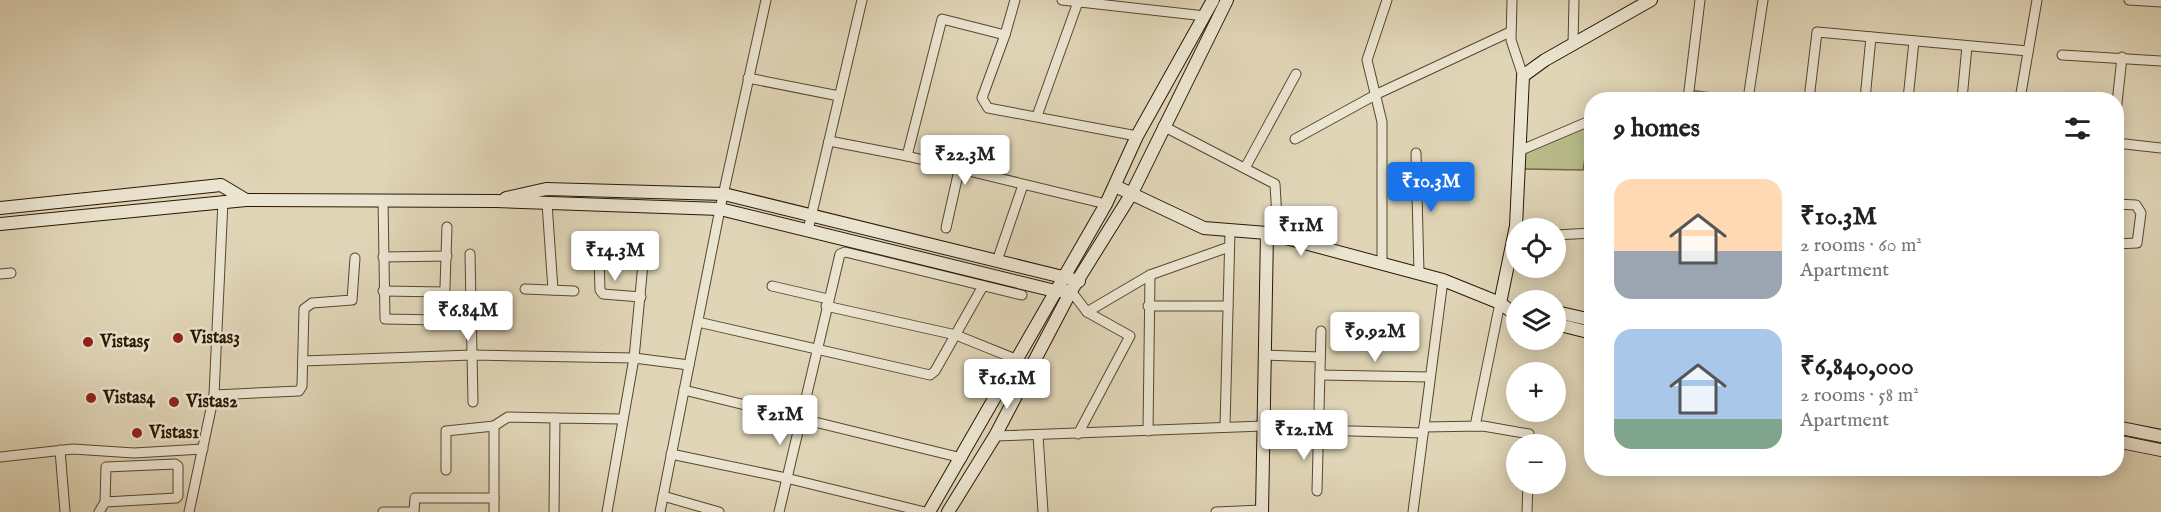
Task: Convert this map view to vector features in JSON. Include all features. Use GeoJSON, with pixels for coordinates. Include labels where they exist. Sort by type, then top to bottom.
{"type":"FeatureCollection","features":[{"type":"Feature","properties":{"kind":"main road"},"geometry":{"type":"LineString","coordinates":[[927,512],[962,458],[1106,204],[1137,135],[1213,0]]}},
{"type":"Feature","properties":{"kind":"main road"},"geometry":{"type":"LineString","coordinates":[[948,512],[995,436],[1075,286],[1132,193],[1227,0]]}},
{"type":"Feature","properties":{"kind":"main road"},"geometry":{"type":"LineString","coordinates":[[1516,218],[1523,76],[1573,44],[1651,0]]}},
{"type":"Feature","properties":{"kind":"main road"},"geometry":{"type":"LineString","coordinates":[[0,208],[221,185],[246,200]]}},
{"type":"Feature","properties":{"kind":"main road"},"geometry":{"type":"LineString","coordinates":[[1115,186],[1204,228],[1273,234],[1443,280],[1506,308]]}},
{"type":"Feature","properties":{"kind":"main road"},"geometry":{"type":"LineString","coordinates":[[496,201],[523,192],[546,189],[723,194],[1063,277],[1075,286]]}},
{"type":"Feature","properties":{"kind":"main road"},"geometry":{"type":"LineString","coordinates":[[0,224],[246,200],[496,201],[720,209],[1055,291],[1075,286]]}},
{"type":"Feature","properties":{"kind":"main road"},"geometry":{"type":"LineString","coordinates":[[1262,511],[1264,355],[1273,234]]}},
{"type":"Feature","properties":{"kind":"main road"},"geometry":{"type":"LineString","coordinates":[[1500,303],[1506,277]]}},
{"type":"Feature","properties":{"kind":"main road"},"geometry":{"type":"LineString","coordinates":[[1500,303],[1506,303]]}},
{"type":"Feature","properties":{"kind":"main road"},"geometry":{"type":"LineString","coordinates":[[1566,314],[1584,318]]}},
{"type":"Feature","properties":{"kind":"main road"},"geometry":{"type":"LineString","coordinates":[[1566,326],[1584,331]]}},
{"type":"Feature","properties":{"kind":"main road"},"geometry":{"type":"LineString","coordinates":[[2124,428],[2161,435]]}},
{"type":"Feature","properties":{"kind":"main road"},"geometry":{"type":"LineString","coordinates":[[2124,443],[2161,450]]}},
{"type":"Feature","properties":{"kind":"street"},"geometry":{"type":"LineString","coordinates":[[660,512],[723,194],[766,0]]}},
{"type":"Feature","properties":{"kind":"street"},"geometry":{"type":"LineString","coordinates":[[808,230],[862,1],[852,0]]}},
{"type":"Feature","properties":{"kind":"street"},"geometry":{"type":"LineString","coordinates":[[1015,0],[982,98],[983,104],[988,108],[1137,135]]}},
{"type":"Feature","properties":{"kind":"street"},"geometry":{"type":"LineString","coordinates":[[1062,0],[1205,16]]}},
{"type":"Feature","properties":{"kind":"street"},"geometry":{"type":"LineString","coordinates":[[1382,263],[1382,122],[1367,60],[1387,0]]}},
{"type":"Feature","properties":{"kind":"street"},"geometry":{"type":"LineString","coordinates":[[1512,0],[1510,32],[1523,76]]}},
{"type":"Feature","properties":{"kind":"street"},"geometry":{"type":"LineString","coordinates":[[1573,44],[1574,0]]}},
{"type":"Feature","properties":{"kind":"street"},"geometry":{"type":"LineString","coordinates":[[1689,92],[1700,0]]}},
{"type":"Feature","properties":{"kind":"street"},"geometry":{"type":"LineString","coordinates":[[1749,92],[1763,0]]}},
{"type":"Feature","properties":{"kind":"street"},"geometry":{"type":"LineString","coordinates":[[2021,92],[2037,0]]}},
{"type":"Feature","properties":{"kind":"street"},"geometry":{"type":"LineString","coordinates":[[2131,0],[2161,2]]}},
{"type":"Feature","properties":{"kind":"street"},"geometry":{"type":"LineString","coordinates":[[1037,116],[1078,2]]}},
{"type":"Feature","properties":{"kind":"street"},"geometry":{"type":"LineString","coordinates":[[907,156],[942,20],[1005,35]]}},
{"type":"Feature","properties":{"kind":"street"},"geometry":{"type":"LineString","coordinates":[[1295,139],[1377,94],[1510,32]]}},
{"type":"Feature","properties":{"kind":"street"},"geometry":{"type":"LineString","coordinates":[[1810,92],[1817,32],[2028,51]]}},
{"type":"Feature","properties":{"kind":"street"},"geometry":{"type":"LineString","coordinates":[[1865,92],[1871,37]]}},
{"type":"Feature","properties":{"kind":"street"},"geometry":{"type":"LineString","coordinates":[[1909,92],[1914,41]]}},
{"type":"Feature","properties":{"kind":"street"},"geometry":{"type":"LineString","coordinates":[[1963,92],[1967,46]]}},
{"type":"Feature","properties":{"kind":"street"},"geometry":{"type":"LineString","coordinates":[[2062,55],[2161,61]]}},
{"type":"Feature","properties":{"kind":"street"},"geometry":{"type":"LineString","coordinates":[[2118,92],[2122,57]]}},
{"type":"Feature","properties":{"kind":"street"},"geometry":{"type":"LineString","coordinates":[[1245,168],[1296,74]]}},
{"type":"Feature","properties":{"kind":"street"},"geometry":{"type":"LineString","coordinates":[[748,78],[839,96]]}},
{"type":"Feature","properties":{"kind":"street"},"geometry":{"type":"LineString","coordinates":[[1520,151],[1584,123]]}},
{"type":"Feature","properties":{"kind":"street"},"geometry":{"type":"LineString","coordinates":[[1163,126],[1275,184],[1273,234]]}},
{"type":"Feature","properties":{"kind":"street"},"geometry":{"type":"LineString","coordinates":[[829,141],[907,156],[1106,204]]}},
{"type":"Feature","properties":{"kind":"street"},"geometry":{"type":"LineString","coordinates":[[2124,144],[2161,148]]}},
{"type":"Feature","properties":{"kind":"street"},"geometry":{"type":"LineString","coordinates":[[1416,153],[1419,273]]}},
{"type":"Feature","properties":{"kind":"street"},"geometry":{"type":"LineString","coordinates":[[946,228],[959,170]]}},
{"type":"Feature","properties":{"kind":"street"},"geometry":{"type":"LineString","coordinates":[[997,261],[1023,185]]}},
{"type":"Feature","properties":{"kind":"street"},"geometry":{"type":"LineString","coordinates":[[383,200],[383,291],[384,314],[388,320],[442,319],[445,315],[447,227]]}},
{"type":"Feature","properties":{"kind":"street"},"geometry":{"type":"LineString","coordinates":[[189,512],[214,395],[223,201]]}},
{"type":"Feature","properties":{"kind":"street"},"geometry":{"type":"LineString","coordinates":[[547,203],[554,290]]}},
{"type":"Feature","properties":{"kind":"street"},"geometry":{"type":"LineString","coordinates":[[2124,205],[2136,206],[2141,213],[2137,243],[2124,244]]}},
{"type":"Feature","properties":{"kind":"street"},"geometry":{"type":"LineString","coordinates":[[1225,428],[1230,231]]}},
{"type":"Feature","properties":{"kind":"street"},"geometry":{"type":"LineString","coordinates":[[1566,235],[1584,234]]}},
{"type":"Feature","properties":{"kind":"street"},"geometry":{"type":"LineString","coordinates":[[607,512],[634,358],[645,243]]}},
{"type":"Feature","properties":{"kind":"street"},"geometry":{"type":"LineString","coordinates":[[1087,312],[1150,275],[1229,247]]}},
{"type":"Feature","properties":{"kind":"street"},"geometry":{"type":"LineString","coordinates":[[778,512],[838,255],[842,252],[1022,295]]}},
{"type":"Feature","properties":{"kind":"street"},"geometry":{"type":"LineString","coordinates":[[470,254],[473,402]]}},
{"type":"Feature","properties":{"kind":"street"},"geometry":{"type":"LineString","coordinates":[[383,257],[447,256]]}},
{"type":"Feature","properties":{"kind":"street"},"geometry":{"type":"LineString","coordinates":[[599,256],[600,290],[603,294],[641,297]]}},
{"type":"Feature","properties":{"kind":"street"},"geometry":{"type":"LineString","coordinates":[[214,395],[296,393],[302,386],[306,306],[312,303],[351,300],[355,258]]}},
{"type":"Feature","properties":{"kind":"street"},"geometry":{"type":"LineString","coordinates":[[0,274],[11,273]]}},
{"type":"Feature","properties":{"kind":"street"},"geometry":{"type":"LineString","coordinates":[[1148,431],[1150,275]]}},
{"type":"Feature","properties":{"kind":"street"},"geometry":{"type":"LineString","coordinates":[[1413,512],[1443,280]]}},
{"type":"Feature","properties":{"kind":"street"},"geometry":{"type":"LineString","coordinates":[[772,286],[827,303],[956,335],[1018,360]]}},
{"type":"Feature","properties":{"kind":"street"},"geometry":{"type":"LineString","coordinates":[[698,322],[930,375],[935,371],[983,286]]}},
{"type":"Feature","properties":{"kind":"street"},"geometry":{"type":"LineString","coordinates":[[1075,286],[1087,312],[1148,344]]}},
{"type":"Feature","properties":{"kind":"street"},"geometry":{"type":"LineString","coordinates":[[525,289],[574,291]]}},
{"type":"Feature","properties":{"kind":"street"},"geometry":{"type":"LineString","coordinates":[[383,291],[446,292]]}},
{"type":"Feature","properties":{"kind":"street"},"geometry":{"type":"LineString","coordinates":[[1475,426],[1500,303]]}},
{"type":"Feature","properties":{"kind":"street"},"geometry":{"type":"LineString","coordinates":[[1148,306],[1228,306]]}},
{"type":"Feature","properties":{"kind":"street"},"geometry":{"type":"LineString","coordinates":[[1317,491],[1321,331]]}},
{"type":"Feature","properties":{"kind":"street"},"geometry":{"type":"LineString","coordinates":[[1078,434],[1130,336]]}},
{"type":"Feature","properties":{"kind":"street"},"geometry":{"type":"LineString","coordinates":[[1264,355],[1320,357]]}},
{"type":"Feature","properties":{"kind":"street"},"geometry":{"type":"LineString","coordinates":[[303,361],[472,356],[634,358],[689,365]]}},
{"type":"Feature","properties":{"kind":"street"},"geometry":{"type":"LineString","coordinates":[[1320,375],[1430,377]]}},
{"type":"Feature","properties":{"kind":"street"},"geometry":{"type":"LineString","coordinates":[[684,390],[962,458]]}},
{"type":"Feature","properties":{"kind":"street"},"geometry":{"type":"LineString","coordinates":[[446,470],[446,430],[494,426],[508,417],[622,419]]}},
{"type":"Feature","properties":{"kind":"street"},"geometry":{"type":"LineString","coordinates":[[554,512],[555,418]]}},
{"type":"Feature","properties":{"kind":"street"},"geometry":{"type":"LineString","coordinates":[[494,426],[494,512]]}},
{"type":"Feature","properties":{"kind":"street"},"geometry":{"type":"LineString","coordinates":[[995,436],[1263,426]]}},
{"type":"Feature","properties":{"kind":"street"},"geometry":{"type":"LineString","coordinates":[[1318,430],[1423,430],[1475,426],[1529,434]]}},
{"type":"Feature","properties":{"kind":"street"},"geometry":{"type":"LineString","coordinates":[[1038,435],[1043,512]]}},
{"type":"Feature","properties":{"kind":"street"},"geometry":{"type":"LineString","coordinates":[[0,457],[60,450],[92,449],[134,453],[203,449]]}},
{"type":"Feature","properties":{"kind":"street"},"geometry":{"type":"LineString","coordinates":[[60,450],[65,512]]}},
{"type":"Feature","properties":{"kind":"street"},"geometry":{"type":"LineString","coordinates":[[671,454],[786,478],[927,512]]}},
{"type":"Feature","properties":{"kind":"street"},"geometry":{"type":"LineString","coordinates":[[99,512],[105,502],[106,467],[175,464],[178,466],[177,497],[105,502]]}},
{"type":"Feature","properties":{"kind":"street"},"geometry":{"type":"LineString","coordinates":[[1527,512],[1528,494]]}},
{"type":"Feature","properties":{"kind":"street"},"geometry":{"type":"LineString","coordinates":[[663,496],[719,512]]}},
{"type":"Feature","properties":{"kind":"street"},"geometry":{"type":"LineString","coordinates":[[383,512],[414,511],[415,498],[494,498]]}},
{"type":"Feature","properties":{"kind":"street"},"geometry":{"type":"LineString","coordinates":[[129,501],[129,512]]}},
{"type":"Feature","properties":{"kind":"street"},"geometry":{"type":"LineString","coordinates":[[1216,512],[1262,511]]}},
{"type":"Feature","properties":{"kind":"green space"},"geometry":{"type":"Polygon","coordinates":[[[1584,125],[1583,170],[1519,169],[1519,151],[1584,125]]]}},
{"type":"Feature","properties":{"kind":"place","name":"Vistas3"},"geometry":{"type":"Point","coordinates":[178,338]}},
{"type":"Feature","properties":{"kind":"place","name":"Vistas5"},"geometry":{"type":"Point","coordinates":[88,342]}},
{"type":"Feature","properties":{"kind":"place","name":"Vistas4"},"geometry":{"type":"Point","coordinates":[91,398]}},
{"type":"Feature","properties":{"kind":"place","name":"Vistas2"},"geometry":{"type":"Point","coordinates":[174,402]}},
{"type":"Feature","properties":{"kind":"place","name":"Vistas1"},"geometry":{"type":"Point","coordinates":[137,433]}}]}
